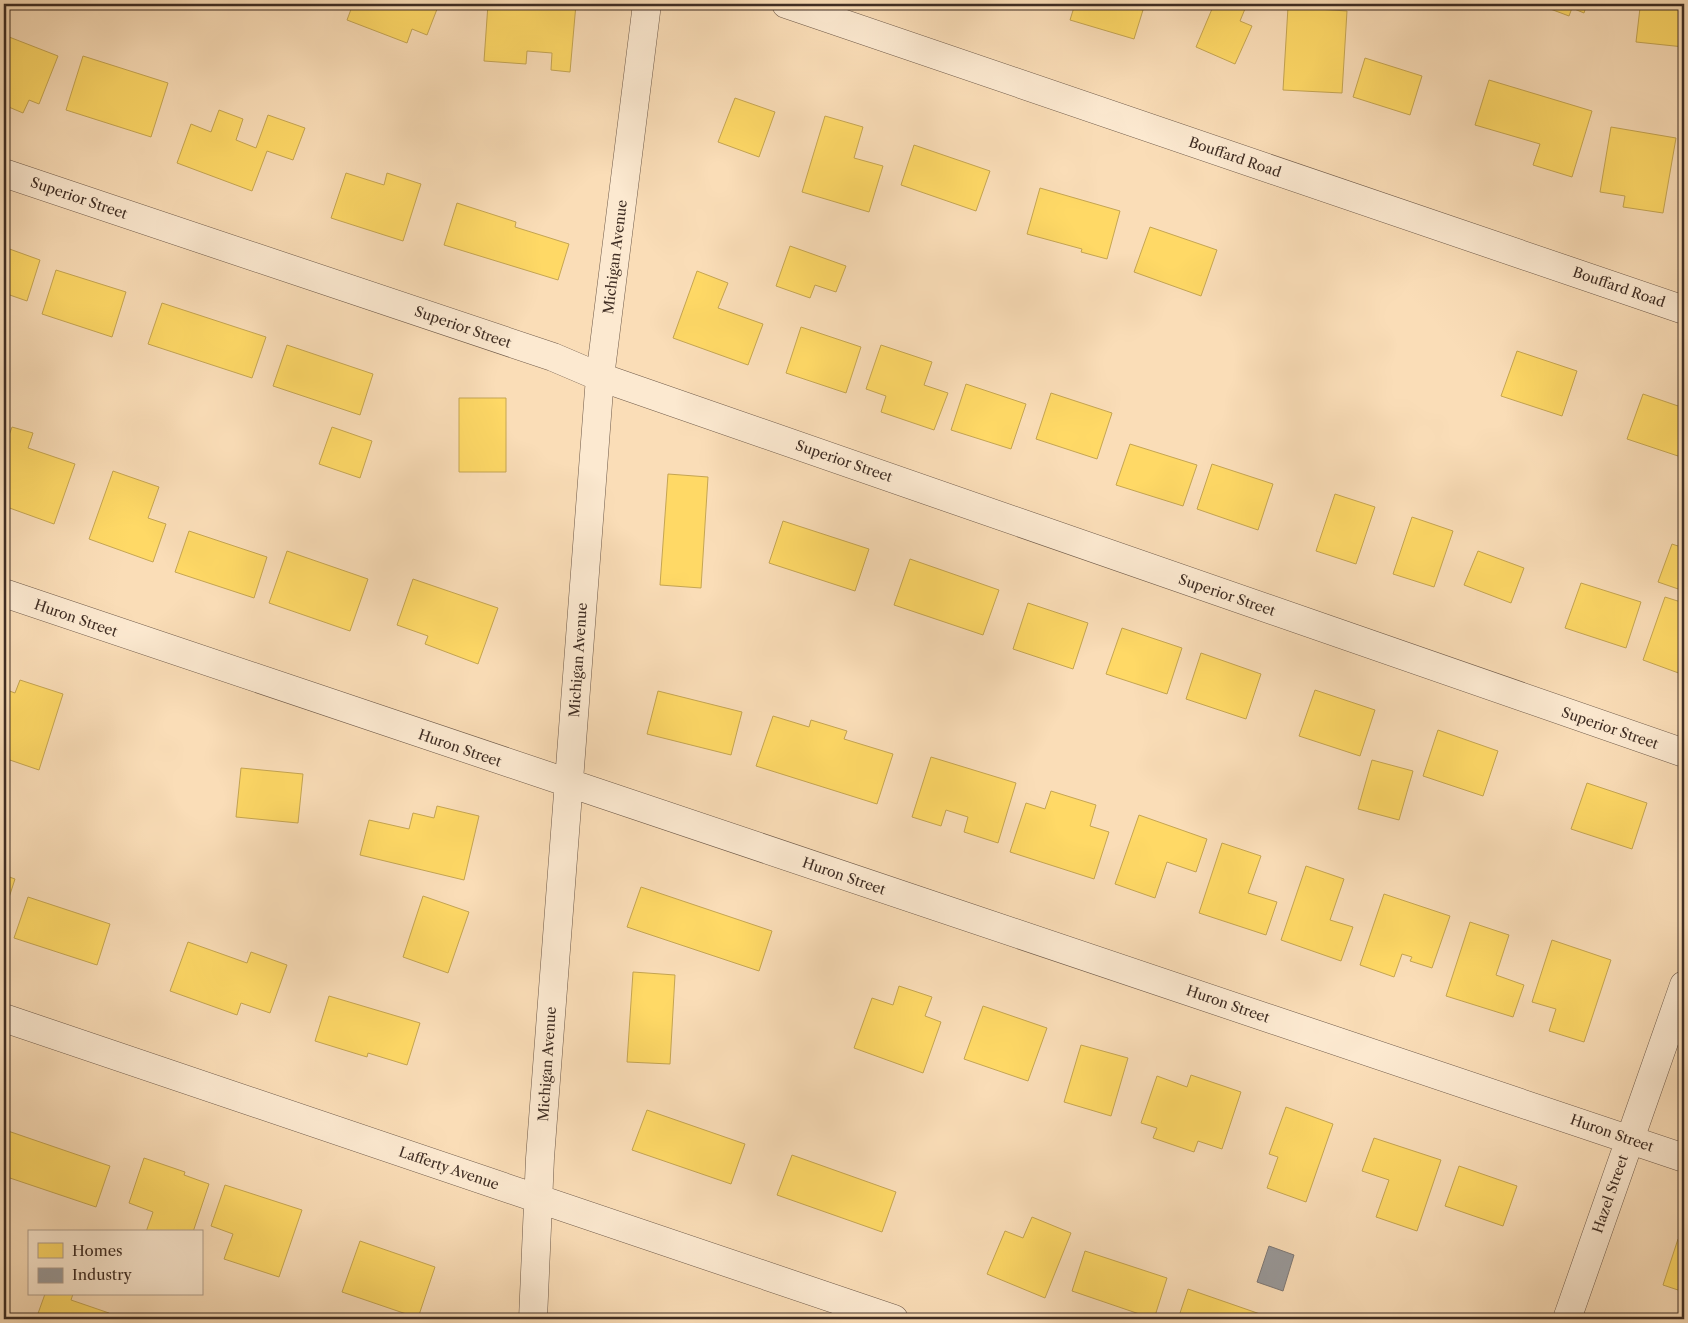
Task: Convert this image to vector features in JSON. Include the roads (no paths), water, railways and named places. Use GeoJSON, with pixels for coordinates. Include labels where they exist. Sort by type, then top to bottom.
{"type":"FeatureCollection","features":[{"type":"Feature","properties":{"kind":"street","name":"Michigan Avenue"},"geometry":{"type":"LineString","coordinates":[[533,1319],[540,1158],[600,377],[647,4]]}},
{"type":"Feature","properties":{"kind":"street","name":"Bouffard Road"},"geometry":{"type":"LineString","coordinates":[[786,4],[1684,310]]}},
{"type":"Feature","properties":{"kind":"street","name":"Superior Street"},"geometry":{"type":"LineString","coordinates":[[4,173],[553,358],[600,377],[1684,754]]}},
{"type":"Feature","properties":{"kind":"street","name":"Huron Street"},"geometry":{"type":"LineString","coordinates":[[4,593],[1684,1158]]}},
{"type":"Feature","properties":{"kind":"street","name":"Hazel Street"},"geometry":{"type":"LineString","coordinates":[[1566,1319],[1684,984]]}},
{"type":"Feature","properties":{"kind":"street","name":"Lafferty Avenue"},"geometry":{"type":"LineString","coordinates":[[4,1018],[894,1319]]}}]}
